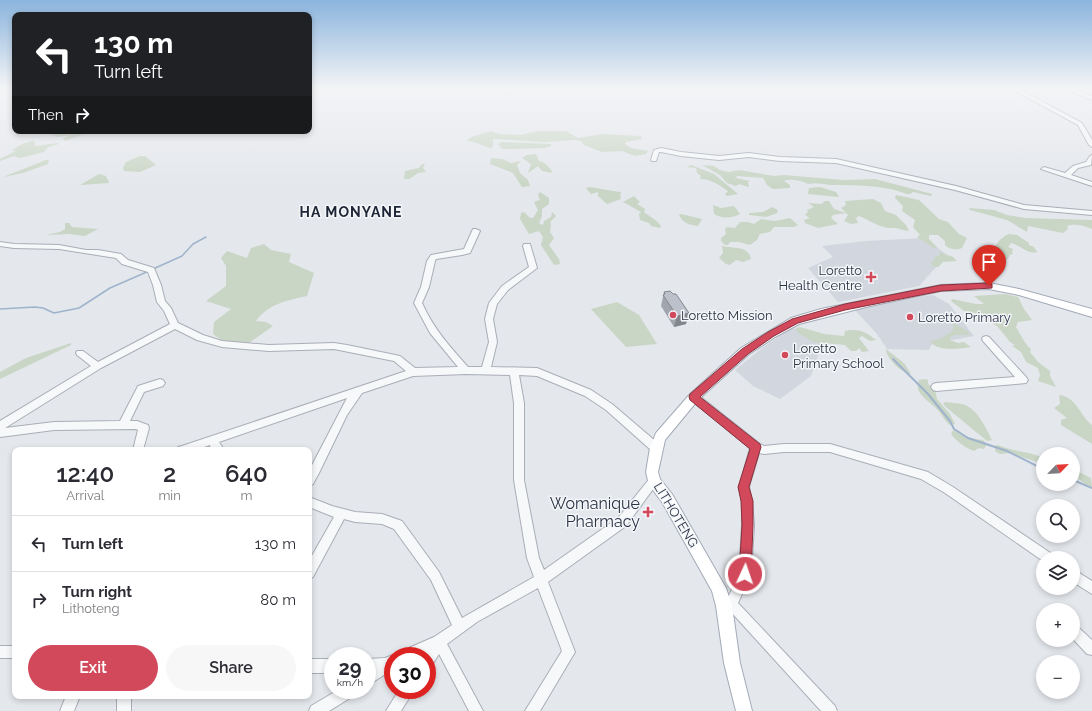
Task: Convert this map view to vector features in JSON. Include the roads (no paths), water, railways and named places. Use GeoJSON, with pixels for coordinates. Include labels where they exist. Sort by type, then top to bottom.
{"type":"FeatureCollection","features":[{"type":"Feature","properties":{"kind":"main road","name":"LITHOTENG"},"geometry":{"type":"LineString","coordinates":[[744,711],[732,663],[728,606],[667,498],[654,481],[652,472],[656,448],[660,437],[694,397],[745,351],[771,334],[795,321],[821,313],[870,302],[941,288],[989,286],[1019,292],[1092,314]]}},
{"type":"Feature","properties":{"kind":"street"},"geometry":{"type":"LineString","coordinates":[[1073,120],[1080,124],[1092,146]]}},
{"type":"Feature","properties":{"kind":"street"},"geometry":{"type":"LineString","coordinates":[[654,160],[656,151],[662,150],[681,154],[719,158],[749,155],[780,159],[836,161],[956,188],[1024,207],[1092,213]]}},
{"type":"Feature","properties":{"kind":"street"},"geometry":{"type":"LineString","coordinates":[[1067,176],[1069,171],[1073,168],[1089,164],[1092,157]]}},
{"type":"Feature","properties":{"kind":"street"},"geometry":{"type":"LineString","coordinates":[[1044,169],[1092,184]]}},
{"type":"Feature","properties":{"kind":"street"},"geometry":{"type":"LineString","coordinates":[[466,370],[436,337],[423,317],[418,303],[425,287],[431,261],[434,257],[467,251],[476,231]]}},
{"type":"Feature","properties":{"kind":"street"},"geometry":{"type":"LineString","coordinates":[[0,244],[14,246],[59,247],[86,252],[98,252],[118,256],[125,262],[151,270],[157,285],[161,302],[168,310],[176,325],[200,338],[222,344],[269,348],[334,346],[347,348],[397,358],[413,372]]}},
{"type":"Feature","properties":{"kind":"street"},"geometry":{"type":"LineString","coordinates":[[485,371],[492,342],[489,319],[493,303],[505,288],[533,268],[527,246]]}},
{"type":"Feature","properties":{"kind":"street"},"geometry":{"type":"LineString","coordinates":[[0,426],[98,366],[176,325]]}},
{"type":"Feature","properties":{"kind":"street"},"geometry":{"type":"LineString","coordinates":[[936,387],[1023,380],[986,339]]}},
{"type":"Feature","properties":{"kind":"street"},"geometry":{"type":"LineString","coordinates":[[80,353],[98,366]]}},
{"type":"Feature","properties":{"kind":"street"},"geometry":{"type":"LineString","coordinates":[[216,447],[358,391],[413,372],[466,370],[537,372],[588,393],[609,407],[656,448]]}},
{"type":"Feature","properties":{"kind":"street"},"geometry":{"type":"LineString","coordinates":[[514,372],[519,403],[519,480],[534,558],[540,580],[569,652],[532,711]]}},
{"type":"Feature","properties":{"kind":"street"},"geometry":{"type":"LineString","coordinates":[[124,424],[141,389],[160,383]]}},
{"type":"Feature","properties":{"kind":"street"},"geometry":{"type":"LineString","coordinates":[[312,476],[326,450],[335,426],[347,404],[358,391]]}},
{"type":"Feature","properties":{"kind":"street"},"geometry":{"type":"LineString","coordinates":[[694,397],[756,447],[764,450],[784,448],[830,448],[924,475],[949,490],[1038,551]]}},
{"type":"Feature","properties":{"kind":"street"},"geometry":{"type":"LineString","coordinates":[[0,433],[54,426],[124,424],[144,428],[139,447]]}},
{"type":"Feature","properties":{"kind":"street"},"geometry":{"type":"LineString","coordinates":[[756,447],[744,487],[747,501],[748,525],[745,574],[728,606],[830,711]]}},
{"type":"Feature","properties":{"kind":"street"},"geometry":{"type":"LineString","coordinates":[[427,647],[438,642],[460,627],[540,580],[622,522],[654,481]]}},
{"type":"Feature","properties":{"kind":"street"},"geometry":{"type":"LineString","coordinates":[[312,503],[341,514],[355,517],[382,519],[398,525],[435,576],[460,627]]}},
{"type":"Feature","properties":{"kind":"street"},"geometry":{"type":"LineString","coordinates":[[312,567],[341,514]]}},
{"type":"Feature","properties":{"kind":"street"},"geometry":{"type":"LineString","coordinates":[[1080,580],[1092,588]]}},
{"type":"Feature","properties":{"kind":"street"},"geometry":{"type":"LineString","coordinates":[[1080,637],[1092,649]]}},
{"type":"Feature","properties":{"kind":"street"},"geometry":{"type":"LineString","coordinates":[[435,647],[438,642]]}},
{"type":"Feature","properties":{"kind":"street"},"geometry":{"type":"LineString","coordinates":[[438,642],[476,711]]}},
{"type":"Feature","properties":{"kind":"street"},"geometry":{"type":"LineString","coordinates":[[0,652],[12,652]]}},
{"type":"Feature","properties":{"kind":"street"},"geometry":{"type":"LineString","coordinates":[[312,666],[324,666]]}},
{"type":"Feature","properties":{"kind":"street"},"geometry":{"type":"LineString","coordinates":[[67,711],[72,699]]}},
{"type":"Feature","properties":{"kind":"street"},"geometry":{"type":"LineString","coordinates":[[124,699],[124,711]]}},
{"type":"Feature","properties":{"kind":"street"},"geometry":{"type":"LineString","coordinates":[[316,711],[335,699]]}},
{"type":"Feature","properties":{"kind":"street"},"geometry":{"type":"LineString","coordinates":[[392,711],[401,699]]}},
{"type":"Feature","properties":{"kind":"waterway"},"geometry":{"type":"LineString","coordinates":[[153,269],[182,256],[193,244],[206,237]]}},
{"type":"Feature","properties":{"kind":"waterway"},"geometry":{"type":"LineString","coordinates":[[0,309],[35,307],[43,308],[54,313],[79,308],[110,288],[149,271]]}},
{"type":"Feature","properties":{"kind":"waterway"},"geometry":{"type":"LineString","coordinates":[[893,359],[928,394],[950,421],[954,429],[968,438],[1007,451],[1036,466]]}},
{"type":"Feature","properties":{"kind":"waterway"},"geometry":{"type":"LineString","coordinates":[[1080,483],[1092,488]]}},
{"type":"Feature","properties":{"kind":"place","name":"Loretto Health Centre"},"geometry":{"type":"Point","coordinates":[871,277]}},
{"type":"Feature","properties":{"kind":"place","name":"Loretto Mission"},"geometry":{"type":"Point","coordinates":[673,315]}},
{"type":"Feature","properties":{"kind":"place","name":"Loretto Primary"},"geometry":{"type":"Point","coordinates":[910,317]}},
{"type":"Feature","properties":{"kind":"place","name":"Loretto Primary School"},"geometry":{"type":"Point","coordinates":[785,355]}},
{"type":"Feature","properties":{"kind":"place","name":"Womanique Pharmacy"},"geometry":{"type":"Point","coordinates":[648,512]}},
{"type":"Feature","properties":{"kind":"district","name":"HA MONYANE"},"geometry":{"type":"Point","coordinates":[351,212]}}]}
